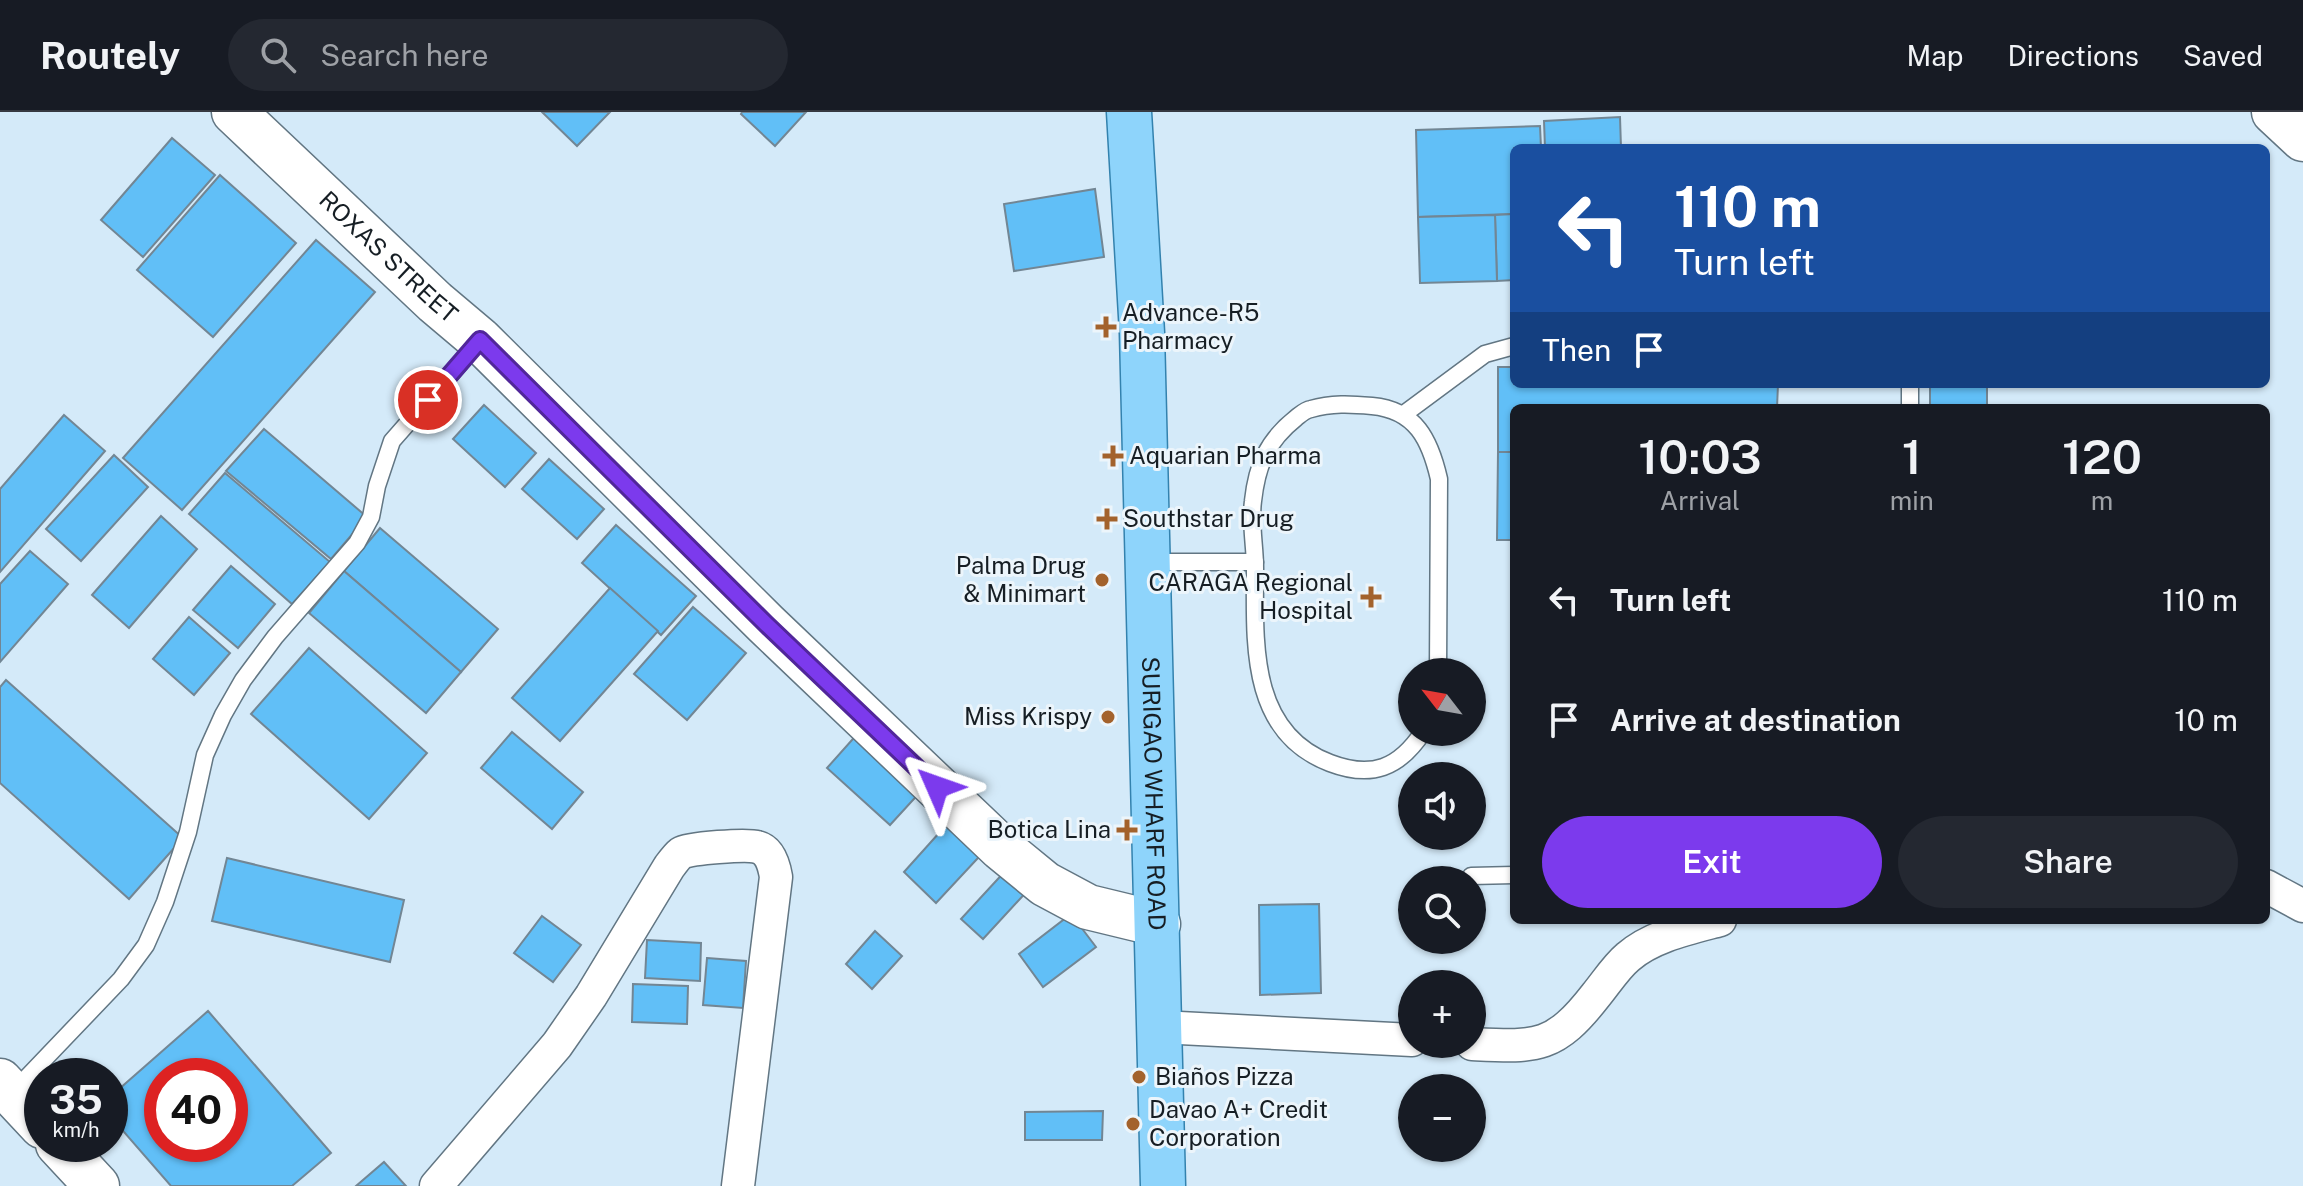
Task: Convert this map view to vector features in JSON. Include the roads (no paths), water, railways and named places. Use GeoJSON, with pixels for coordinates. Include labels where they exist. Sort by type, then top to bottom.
{"type":"FeatureCollection","features":[{"type":"Feature","properties":{"kind":"main road","name":"SURIGAO WHARF ROAD"},"geometry":{"type":"LineString","coordinates":[[1129,112],[1142,333],[1163,1186]]}},
{"type":"Feature","properties":{"kind":"street","name":"ROXAS STREET"},"geometry":{"type":"LineString","coordinates":[[234,112],[435,302],[480,340],[766,624],[1001,848],[1045,884],[1088,907],[1158,924]]}},
{"type":"Feature","properties":{"kind":"street"},"geometry":{"type":"LineString","coordinates":[[2274,112],[2303,139]]}},
{"type":"Feature","properties":{"kind":"street"},"geometry":{"type":"LineString","coordinates":[[436,1186],[557,1045],[591,996],[669,867],[681,853],[698,848],[758,847],[774,864],[776,877],[738,1186]]}},
{"type":"Feature","properties":{"kind":"street"},"geometry":{"type":"LineString","coordinates":[[2270,888],[2303,906]]}},
{"type":"Feature","properties":{"kind":"street"},"geometry":{"type":"LineString","coordinates":[[1486,1045],[1539,1044],[1563,1031],[1587,1007],[1628,956],[1652,942],[1708,924]]}},
{"type":"Feature","properties":{"kind":"street"},"geometry":{"type":"LineString","coordinates":[[1160,1027],[1398,1039]]}},
{"type":"Feature","properties":{"kind":"street"},"geometry":{"type":"LineString","coordinates":[[6,1087],[24,1106]]}},
{"type":"Feature","properties":{"kind":"street"},"geometry":{"type":"LineString","coordinates":[[75,1162],[97,1186]]}},
{"type":"Feature","properties":{"kind":"lane"},"geometry":{"type":"LineString","coordinates":[[6,1087],[121,979],[146,945],[165,902],[188,832],[205,755],[223,715],[243,680],[275,637],[357,543],[371,517],[377,486],[392,441],[480,340]]}},
{"type":"Feature","properties":{"kind":"lane"},"geometry":{"type":"LineString","coordinates":[[1404,414],[1485,354],[1510,347]]}},
{"type":"Feature","properties":{"kind":"lane"},"geometry":{"type":"LineString","coordinates":[[1414,746],[1393,765],[1367,770],[1338,766],[1297,746],[1268,704],[1260,680],[1255,634],[1252,504],[1258,469],[1277,433],[1308,409],[1339,404],[1375,406],[1404,414],[1422,433],[1433,453],[1439,479],[1438,658]]}},
{"type":"Feature","properties":{"kind":"lane"},"geometry":{"type":"LineString","coordinates":[[1148,562],[1255,562]]}},
{"type":"Feature","properties":{"kind":"lane"},"geometry":{"type":"LineString","coordinates":[[1486,876],[1510,875]]}},
{"type":"Feature","properties":{"kind":"place","name":"Advance-R5 Pharmacy"},"geometry":{"type":"Point","coordinates":[1106,327]}},
{"type":"Feature","properties":{"kind":"place","name":"Aquarian Pharma"},"geometry":{"type":"Point","coordinates":[1113,456]}},
{"type":"Feature","properties":{"kind":"place","name":"Southstar Drug"},"geometry":{"type":"Point","coordinates":[1107,519]}},
{"type":"Feature","properties":{"kind":"place","name":"Palma Drug & Minimart"},"geometry":{"type":"Point","coordinates":[1102,580]}},
{"type":"Feature","properties":{"kind":"place","name":"CARAGA Regional Hospital"},"geometry":{"type":"Point","coordinates":[1371,597]}},
{"type":"Feature","properties":{"kind":"place","name":"Miss Krispy"},"geometry":{"type":"Point","coordinates":[1108,717]}},
{"type":"Feature","properties":{"kind":"place","name":"Botica Lina"},"geometry":{"type":"Point","coordinates":[1127,830]}},
{"type":"Feature","properties":{"kind":"place","name":"Biaños Pizza"},"geometry":{"type":"Point","coordinates":[1139,1077]}},
{"type":"Feature","properties":{"kind":"place","name":"Davao A+ Credit Corporation"},"geometry":{"type":"Point","coordinates":[1133,1124]}}]}
